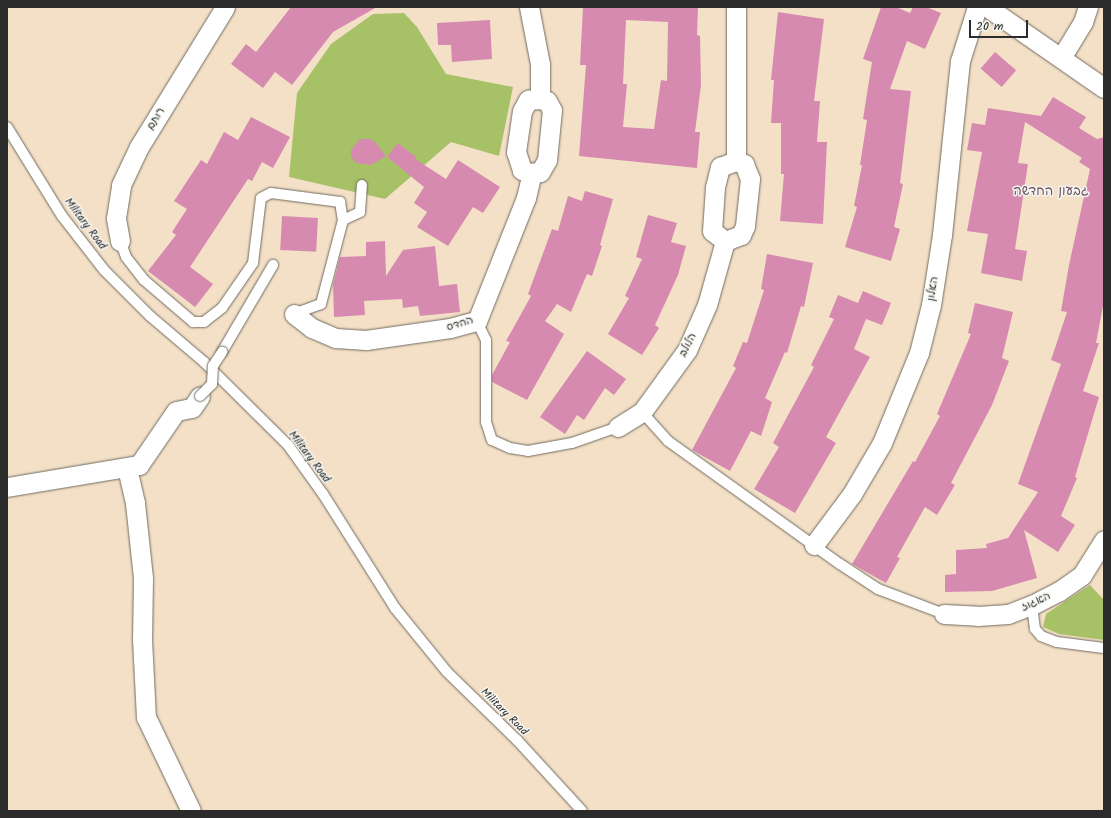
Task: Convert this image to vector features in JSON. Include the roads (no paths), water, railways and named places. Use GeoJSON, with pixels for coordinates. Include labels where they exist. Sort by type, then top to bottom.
{"type":"FeatureCollection","features":[{"type":"Feature","properties":{"kind":"street","name":"רותם"},"geometry":{"type":"LineString","coordinates":[[120,241],[116,218],[121,185],[139,147],[225,7]]}},
{"type":"Feature","properties":{"kind":"street"},"geometry":{"type":"LineString","coordinates":[[529,7],[540,64],[540,100]]}},
{"type":"Feature","properties":{"kind":"street"},"geometry":{"type":"LineString","coordinates":[[736,7],[736,161]]}},
{"type":"Feature","properties":{"kind":"street","name":"האלון"},"geometry":{"type":"LineString","coordinates":[[814,545],[852,494],[882,443],[919,353],[931,305],[942,235],[960,61],[978,7]]}},
{"type":"Feature","properties":{"kind":"street"},"geometry":{"type":"LineString","coordinates":[[987,7],[1104,88]]}},
{"type":"Feature","properties":{"kind":"street"},"geometry":{"type":"LineString","coordinates":[[1061,58],[1083,22],[1088,7]]}},
{"type":"Feature","properties":{"kind":"street"},"geometry":{"type":"LineString","coordinates":[[528,100],[540,100],[546,101],[552,110],[552,118],[547,160],[540,172],[532,173],[522,170],[516,152],[522,111],[528,100]]}},
{"type":"Feature","properties":{"kind":"street"},"geometry":{"type":"LineString","coordinates":[[736,161],[744,164],[750,179],[745,226],[741,235],[725,241],[712,230],[716,180],[720,167],[736,161]]}},
{"type":"Feature","properties":{"kind":"street","name":"ההדס"},"geometry":{"type":"LineString","coordinates":[[294,314],[312,328],[336,338],[366,340],[450,328],[477,321],[526,198],[532,173]]}},
{"type":"Feature","properties":{"kind":"street","name":"הלולב"},"geometry":{"type":"LineString","coordinates":[[618,427],[642,412],[687,350],[706,305],[725,241]]}},
{"type":"Feature","properties":{"kind":"street"},"geometry":{"type":"LineString","coordinates":[[7,488],[139,465],[176,411],[192,408],[200,396]]}},
{"type":"Feature","properties":{"kind":"street"},"geometry":{"type":"LineString","coordinates":[[127,468],[135,503],[143,578],[142,639],[146,717],[191,811]]}},
{"type":"Feature","properties":{"kind":"street","name":"האגוז"},"geometry":{"type":"LineString","coordinates":[[944,614],[978,616],[1008,614],[1032,605],[1058,592],[1082,575],[1104,540]]}},
{"type":"Feature","properties":{"kind":"lane","name":"Military Road"},"geometry":{"type":"LineString","coordinates":[[7,127],[62,216],[104,270],[150,316],[204,362],[288,445],[395,608],[447,672],[517,740],[582,811]]}},
{"type":"Feature","properties":{"kind":"lane"},"geometry":{"type":"LineString","coordinates":[[343,220],[360,212],[362,185]]}},
{"type":"Feature","properties":{"kind":"lane"},"geometry":{"type":"LineString","coordinates":[[120,241],[126,257],[144,280],[193,322],[204,322],[222,308],[253,263],[261,198],[271,192],[340,202],[343,220],[321,304],[294,314]]}},
{"type":"Feature","properties":{"kind":"lane"},"geometry":{"type":"LineString","coordinates":[[200,396],[212,384],[213,366],[273,265]]}},
{"type":"Feature","properties":{"kind":"lane"},"geometry":{"type":"LineString","coordinates":[[477,321],[486,340],[486,422],[492,440],[510,448],[528,451],[572,443],[618,427]]}},
{"type":"Feature","properties":{"kind":"lane"},"geometry":{"type":"LineString","coordinates":[[642,412],[668,440],[878,589],[944,614]]}},
{"type":"Feature","properties":{"kind":"lane"},"geometry":{"type":"LineString","coordinates":[[1032,605],[1035,629],[1041,636],[1057,642],[1104,648]]}},
{"type":"Feature","properties":{"kind":"district","name":"גבעון החדשה"},"geometry":{"type":"Point","coordinates":[1051,192]}}]}
